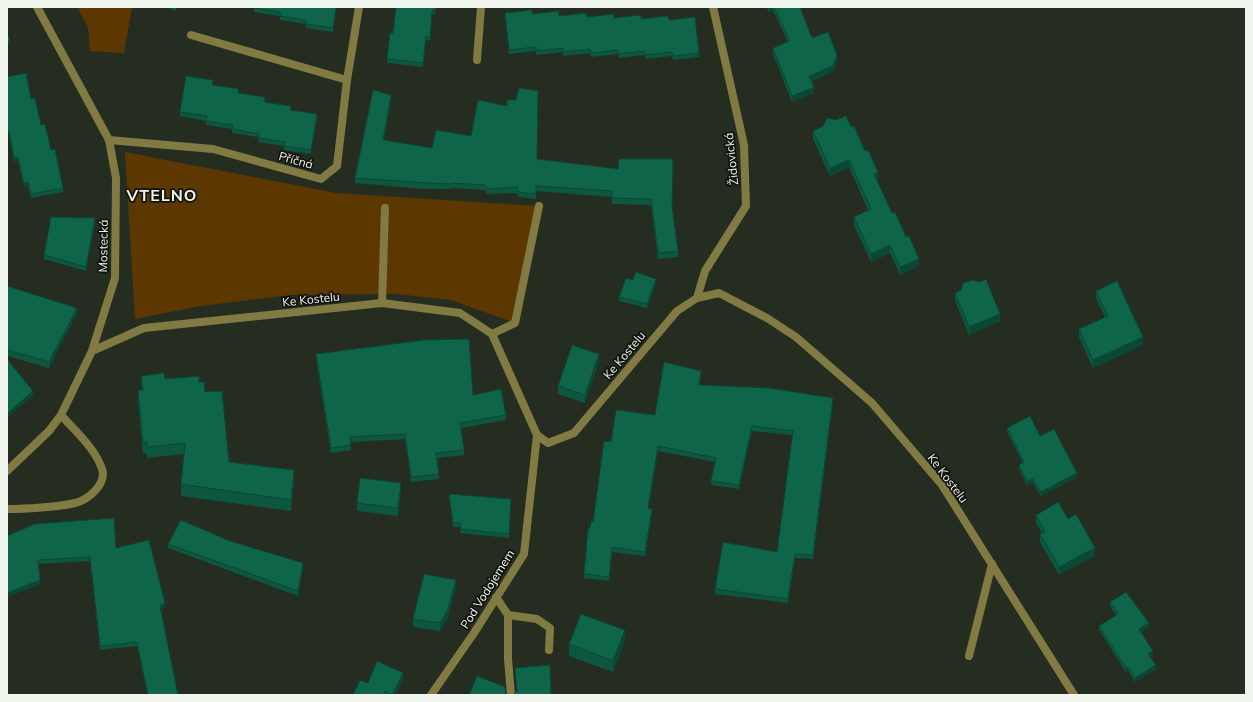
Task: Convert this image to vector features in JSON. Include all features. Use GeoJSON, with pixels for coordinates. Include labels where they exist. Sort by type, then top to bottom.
{"type":"FeatureCollection","features":[{"type":"Feature","properties":{"kind":"street","name":"Mostecká"},"geometry":{"type":"LineString","coordinates":[[7,471],[49,431],[61,415],[92,351],[115,278],[116,178],[109,140],[38,7]]}},
{"type":"Feature","properties":{"kind":"street","name":"Příčná"},"geometry":{"type":"LineString","coordinates":[[109,140],[213,149],[321,180],[337,166],[347,80],[359,7]]}},
{"type":"Feature","properties":{"kind":"street"},"geometry":{"type":"LineString","coordinates":[[477,60],[481,7]]}},
{"type":"Feature","properties":{"kind":"street","name":"Židovická"},"geometry":{"type":"LineString","coordinates":[[697,298],[704,271],[746,206],[744,145],[713,7]]}},
{"type":"Feature","properties":{"kind":"street"},"geometry":{"type":"LineString","coordinates":[[191,34],[347,80]]}},
{"type":"Feature","properties":{"kind":"street"},"geometry":{"type":"LineString","coordinates":[[537,435],[492,334],[515,323],[539,206]]}},
{"type":"Feature","properties":{"kind":"street"},"geometry":{"type":"LineString","coordinates":[[382,303],[386,208]]}},
{"type":"Feature","properties":{"kind":"street","name":"Ke Kostelu"},"geometry":{"type":"LineString","coordinates":[[537,435],[548,443],[574,433],[677,311],[697,298],[719,293],[767,318],[796,337],[872,403],[942,485],[1074,695]]}},
{"type":"Feature","properties":{"kind":"street","name":"Ke Kostelu"},"geometry":{"type":"LineString","coordinates":[[92,351],[144,328],[382,303],[460,313],[492,334]]}},
{"type":"Feature","properties":{"kind":"street"},"geometry":{"type":"LineString","coordinates":[[7,509],[76,503],[96,490],[103,480],[103,470],[96,455],[61,415]]}},
{"type":"Feature","properties":{"kind":"street","name":"Pod Vodojemem"},"geometry":{"type":"LineString","coordinates":[[431,695],[524,554],[537,435]]}},
{"type":"Feature","properties":{"kind":"street"},"geometry":{"type":"LineString","coordinates":[[969,656],[992,564]]}},
{"type":"Feature","properties":{"kind":"street"},"geometry":{"type":"LineString","coordinates":[[496,597],[508,616],[508,659],[511,695]]}},
{"type":"Feature","properties":{"kind":"street"},"geometry":{"type":"LineString","coordinates":[[508,616],[537,619],[550,628],[550,650]]}},
{"type":"Feature","properties":{"kind":"shaded area"},"geometry":{"type":"Polygon","coordinates":[[[77,7],[132,7],[124,53],[90,51],[88,27],[77,7]]]}},
{"type":"Feature","properties":{"kind":"shaded area"},"geometry":{"type":"Polygon","coordinates":[[[125,152],[336,193],[539,206],[515,323],[451,300],[396,294],[291,295],[201,306],[135,319],[125,152]]]}},
{"type":"Feature","properties":{"kind":"building"},"geometry":{"type":"Polygon","coordinates":[[[254,7],[336,7],[333,28],[306,24],[306,20],[280,16],[280,12],[254,7]]]}},
{"type":"Feature","properties":{"kind":"building"},"geometry":{"type":"Polygon","coordinates":[[[396,7],[436,7],[435,10],[432,10],[430,37],[426,36],[423,63],[387,59],[390,33],[393,33],[396,7]]]}},
{"type":"Feature","properties":{"kind":"building"},"geometry":{"type":"Polygon","coordinates":[[[774,7],[800,7],[812,38],[828,32],[837,55],[833,66],[809,76],[814,87],[792,96],[773,48],[790,41],[774,7]]]}},
{"type":"Feature","properties":{"kind":"building"},"geometry":{"type":"Polygon","coordinates":[[[532,10],[532,14],[559,11],[559,16],[586,13],[587,17],[614,14],[614,18],[641,15],[641,19],[668,16],[669,20],[695,17],[699,53],[673,56],[672,52],[645,55],[645,51],[618,54],[618,50],[591,53],[590,49],[563,52],[563,48],[536,51],[536,47],[509,50],[505,13],[532,10]]]}},
{"type":"Feature","properties":{"kind":"building"},"geometry":{"type":"Polygon","coordinates":[[[7,34],[10,40],[7,41],[7,34]]]}},
{"type":"Feature","properties":{"kind":"building"},"geometry":{"type":"Polygon","coordinates":[[[26,73],[31,99],[35,98],[41,125],[45,124],[51,150],[55,149],[63,188],[31,194],[28,182],[24,183],[18,157],[14,158],[9,131],[7,132],[7,77],[26,73]]]}},
{"type":"Feature","properties":{"kind":"building"},"geometry":{"type":"Polygon","coordinates":[[[186,76],[213,80],[212,85],[239,89],[238,93],[265,97],[264,102],[291,106],[290,110],[317,114],[311,150],[284,146],[285,142],[258,138],[259,134],[232,129],[233,125],[206,121],[207,116],[180,112],[186,76]]]}},
{"type":"Feature","properties":{"kind":"building"},"geometry":{"type":"Polygon","coordinates":[[[519,88],[538,91],[537,159],[618,169],[619,159],[673,159],[672,207],[678,251],[658,253],[651,199],[612,198],[612,191],[536,186],[536,194],[518,192],[517,187],[487,189],[485,185],[355,178],[373,90],[391,95],[383,140],[432,148],[436,130],[471,136],[478,100],[507,106],[507,100],[516,100],[519,88]]]}},
{"type":"Feature","properties":{"kind":"building"},"geometry":{"type":"Polygon","coordinates":[[[846,116],[851,127],[854,126],[865,151],[868,150],[878,172],[874,174],[892,213],[895,212],[906,237],[909,236],[919,259],[900,267],[890,245],[871,254],[854,217],[871,209],[849,160],[830,168],[813,131],[823,126],[827,118],[836,120],[846,116]]]}},
{"type":"Feature","properties":{"kind":"building"},"geometry":{"type":"Polygon","coordinates":[[[51,217],[95,218],[86,267],[44,255],[51,217]]]}},
{"type":"Feature","properties":{"kind":"building"},"geometry":{"type":"Polygon","coordinates":[[[636,272],[656,279],[647,304],[619,297],[626,278],[633,280],[636,272]]]}},
{"type":"Feature","properties":{"kind":"building"},"geometry":{"type":"Polygon","coordinates":[[[986,279],[1000,314],[969,327],[955,293],[961,290],[963,283],[973,280],[980,282],[986,279]]]}},
{"type":"Feature","properties":{"kind":"building"},"geometry":{"type":"Polygon","coordinates":[[[1117,281],[1143,337],[1093,360],[1079,329],[1108,316],[1096,291],[1117,281]]]}},
{"type":"Feature","properties":{"kind":"building"},"geometry":{"type":"Polygon","coordinates":[[[7,286],[77,308],[49,362],[7,350],[7,286]]]}},
{"type":"Feature","properties":{"kind":"building"},"geometry":{"type":"Polygon","coordinates":[[[469,339],[473,395],[501,389],[506,415],[460,423],[464,450],[436,453],[439,474],[411,477],[405,434],[350,437],[351,445],[331,448],[316,354],[424,340],[469,339]]]}},
{"type":"Feature","properties":{"kind":"building"},"geometry":{"type":"Polygon","coordinates":[[[572,345],[599,354],[585,395],[558,386],[572,345]]]}},
{"type":"Feature","properties":{"kind":"building"},"geometry":{"type":"Polygon","coordinates":[[[7,359],[33,391],[7,414],[7,359]]]}},
{"type":"Feature","properties":{"kind":"building"},"geometry":{"type":"Polygon","coordinates":[[[664,362],[701,371],[699,385],[769,388],[833,398],[813,555],[795,554],[788,599],[715,589],[723,542],[777,552],[793,431],[752,426],[739,485],[711,481],[716,458],[658,446],[648,508],[652,509],[645,552],[612,547],[609,577],[584,574],[588,528],[590,528],[591,521],[593,522],[604,441],[611,442],[616,410],[655,415],[664,362]]]}},
{"type":"Feature","properties":{"kind":"building"},"geometry":{"type":"Polygon","coordinates":[[[164,373],[165,379],[199,376],[199,382],[204,382],[205,392],[222,391],[229,462],[294,470],[291,500],[181,484],[185,443],[147,447],[147,442],[143,443],[138,390],[143,390],[141,376],[164,373]]]}},
{"type":"Feature","properties":{"kind":"building"},"geometry":{"type":"Polygon","coordinates":[[[1030,416],[1040,436],[1054,429],[1077,473],[1041,492],[1033,479],[1027,481],[1019,465],[1024,462],[1007,428],[1030,416]]]}},
{"type":"Feature","properties":{"kind":"building"},"geometry":{"type":"Polygon","coordinates":[[[360,478],[401,483],[398,508],[357,503],[360,478]]]}},
{"type":"Feature","properties":{"kind":"building"},"geometry":{"type":"Polygon","coordinates":[[[449,494],[511,499],[509,534],[460,529],[461,523],[453,523],[449,494]]]}},
{"type":"Feature","properties":{"kind":"building"},"geometry":{"type":"Polygon","coordinates":[[[1058,502],[1068,519],[1076,514],[1095,548],[1059,567],[1040,534],[1045,532],[1036,515],[1058,502]]]}},
{"type":"Feature","properties":{"kind":"building"},"geometry":{"type":"Polygon","coordinates":[[[114,518],[116,548],[149,540],[165,603],[160,606],[178,695],[148,695],[137,642],[100,646],[90,557],[38,560],[40,580],[7,593],[7,536],[35,524],[114,518]]]}},
{"type":"Feature","properties":{"kind":"building"},"geometry":{"type":"Polygon","coordinates":[[[181,520],[230,541],[303,563],[298,591],[168,544],[181,520]]]}},
{"type":"Feature","properties":{"kind":"building"},"geometry":{"type":"Polygon","coordinates":[[[424,574],[456,580],[447,612],[440,623],[413,619],[424,574]]]}},
{"type":"Feature","properties":{"kind":"building"},"geometry":{"type":"Polygon","coordinates":[[[1126,592],[1149,623],[1139,629],[1153,651],[1148,654],[1156,665],[1135,678],[1128,667],[1126,668],[1099,626],[1118,614],[1110,602],[1126,592]]]}},
{"type":"Feature","properties":{"kind":"building"},"geometry":{"type":"Polygon","coordinates":[[[581,614],[625,630],[613,661],[569,644],[581,614]]]}},
{"type":"Feature","properties":{"kind":"building"},"geometry":{"type":"Polygon","coordinates":[[[377,661],[403,673],[392,695],[385,691],[383,695],[353,695],[360,680],[368,683],[377,661]]]}},
{"type":"Feature","properties":{"kind":"building"},"geometry":{"type":"Polygon","coordinates":[[[550,665],[551,695],[513,695],[517,691],[515,668],[550,665]]]}},
{"type":"Feature","properties":{"kind":"building"},"geometry":{"type":"Polygon","coordinates":[[[477,676],[505,687],[506,694],[509,695],[469,695],[477,676]]]}},
{"type":"Feature","properties":{"kind":"district","name":"VTELNO"},"geometry":{"type":"Point","coordinates":[162,195]}}]}
